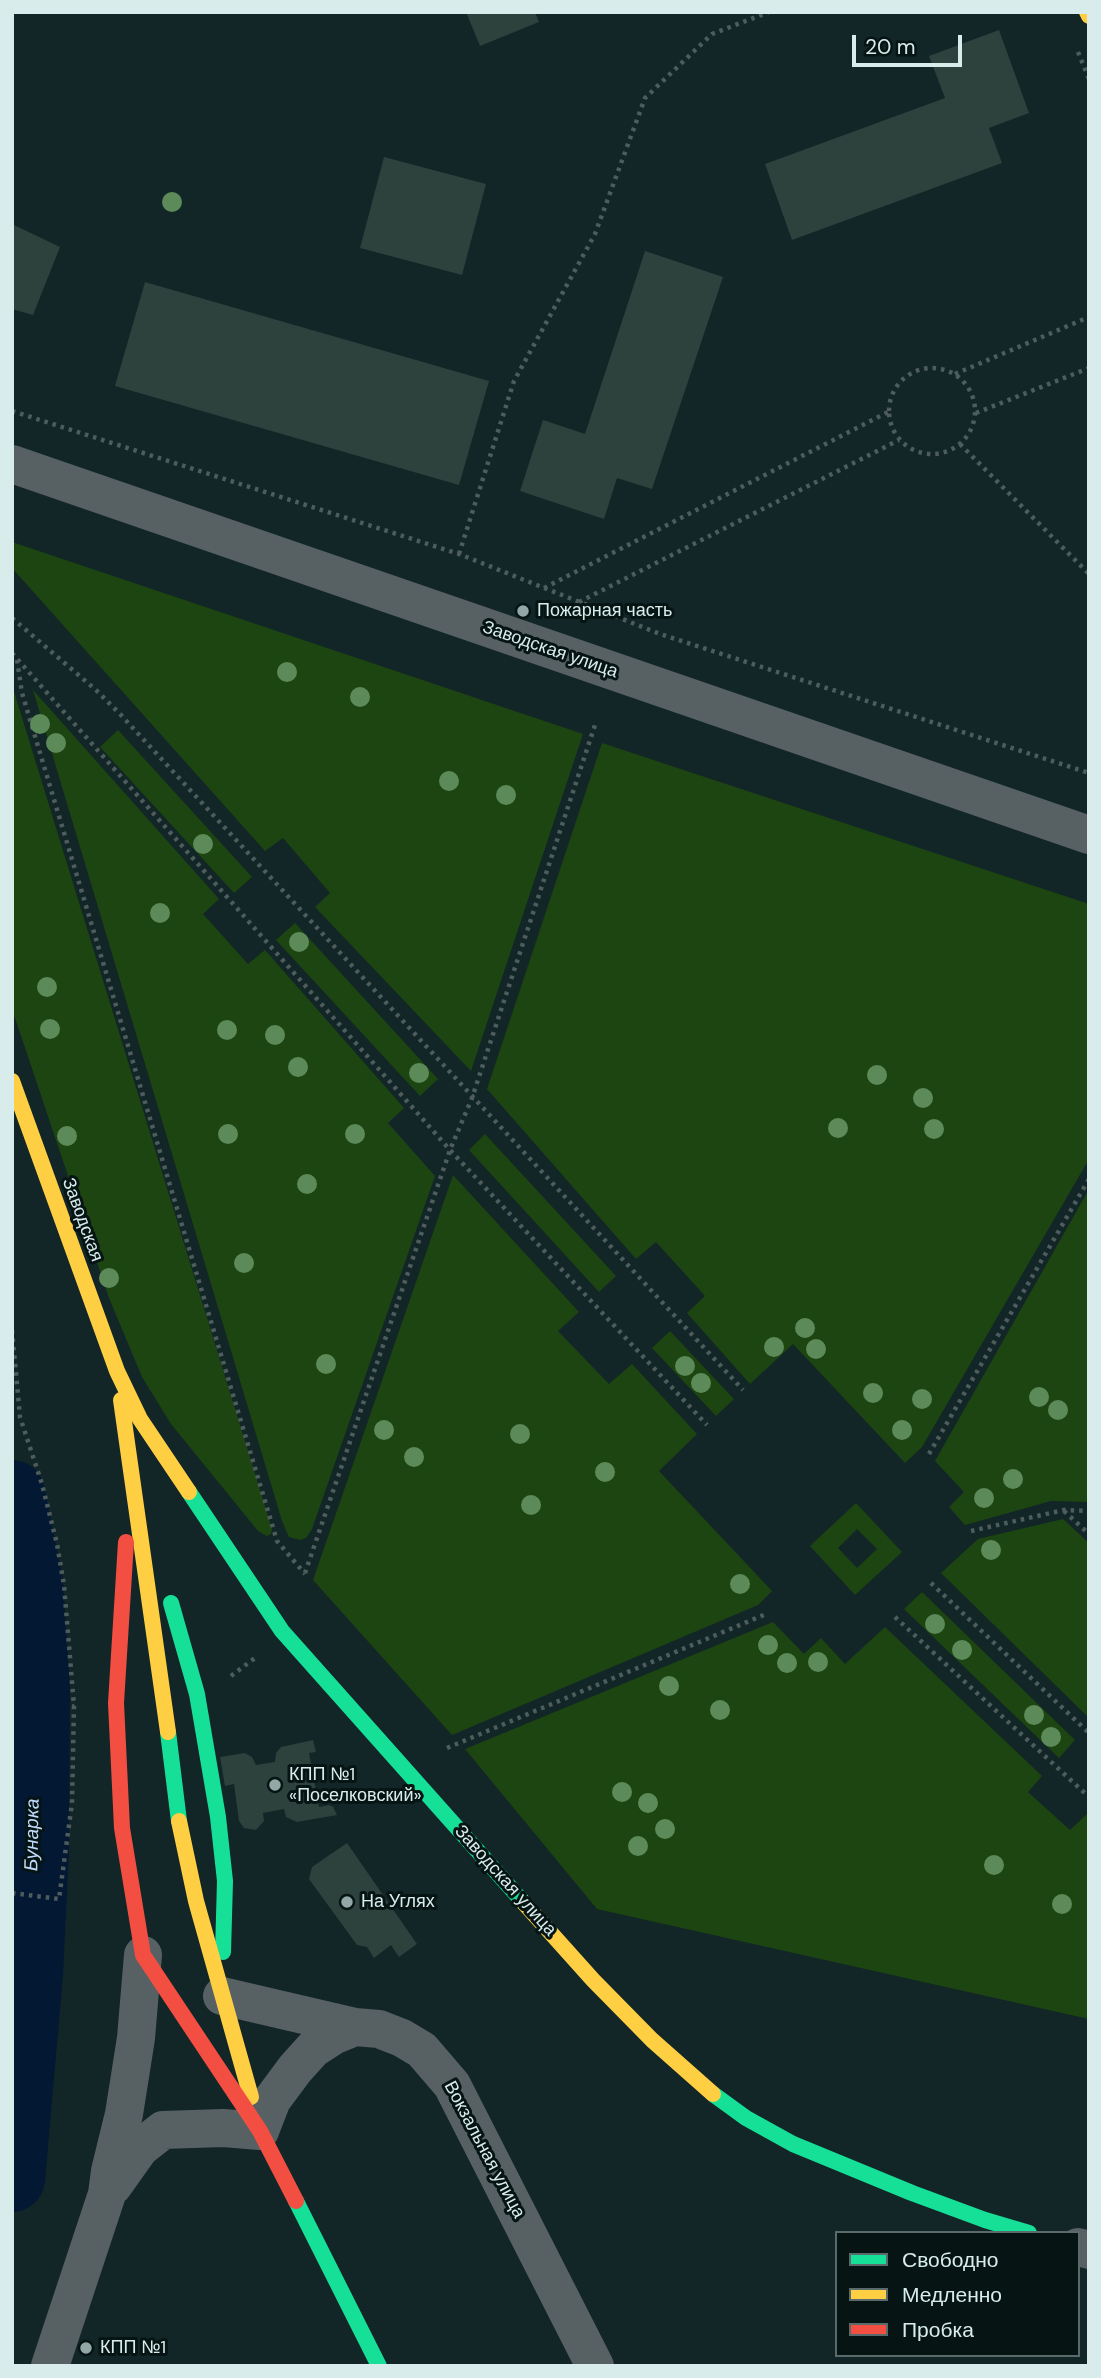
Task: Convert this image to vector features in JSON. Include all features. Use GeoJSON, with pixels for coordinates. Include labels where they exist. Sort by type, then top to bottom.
{"type":"FeatureCollection","features":[{"type":"Feature","properties":{"kind":"main road","name":"Заводская"},"geometry":{"type":"LineString","coordinates":[[12,1082],[117,1371]]}},
{"type":"Feature","properties":{"kind":"main road"},"geometry":{"type":"LineString","coordinates":[[117,1371],[179,1821],[196,1901],[260,2131]]}},
{"type":"Feature","properties":{"kind":"main road","name":"Заводская улица"},"geometry":{"type":"LineString","coordinates":[[117,1371],[140,1419],[282,1630],[593,1980],[652,2040],[703,2087],[746,2118],[793,2144],[937,2203],[1022,2231]]}},
{"type":"Feature","properties":{"kind":"main road"},"geometry":{"type":"LineString","coordinates":[[131,1463],[160,1566]]}},
{"type":"Feature","properties":{"kind":"main road"},"geometry":{"type":"LineString","coordinates":[[131,1463],[140,1644]]}},
{"type":"Feature","properties":{"kind":"main road"},"geometry":{"type":"LineString","coordinates":[[131,1463],[116,1703],[122,1828],[142,1955],[260,2131],[379,2366]]}},
{"type":"Feature","properties":{"kind":"main road"},"geometry":{"type":"LineString","coordinates":[[168,1591],[197,1694],[218,1817],[225,1881],[222,1996]]}},
{"type":"Feature","properties":{"kind":"main road"},"geometry":{"type":"LineString","coordinates":[[188,1929],[222,1996]]}},
{"type":"Feature","properties":{"kind":"street","name":"Заводская улица"},"geometry":{"type":"LineString","coordinates":[[12,464],[1089,835]]}},
{"type":"Feature","properties":{"kind":"street"},"geometry":{"type":"LineString","coordinates":[[50,2366],[107,2194],[136,2038],[142,1955]]}},
{"type":"Feature","properties":{"kind":"street","name":"Вокзальная улица"},"geometry":{"type":"LineString","coordinates":[[222,1996],[355,2027],[379,2029],[422,2050],[453,2085],[595,2366]]}},
{"type":"Feature","properties":{"kind":"street"},"geometry":{"type":"LineString","coordinates":[[107,2194],[140,2148],[163,2130],[214,2128],[260,2131],[272,2100],[313,2049],[333,2036],[355,2027]]}},
{"type":"Feature","properties":{"kind":"path"},"geometry":{"type":"LineString","coordinates":[[459,554],[514,381],[595,234],[645,99],[712,34],[769,12]]}},
{"type":"Feature","properties":{"kind":"path"},"geometry":{"type":"LineString","coordinates":[[955,374],[1089,317]]}},
{"type":"Feature","properties":{"kind":"path"},"geometry":{"type":"LineString","coordinates":[[933,367],[955,374],[971,390],[976,412],[972,430],[960,444],[940,454],[918,452],[899,440],[888,412],[894,389],[910,373],[933,367]]}},
{"type":"Feature","properties":{"kind":"path"},"geometry":{"type":"LineString","coordinates":[[976,412],[1089,368]]}},
{"type":"Feature","properties":{"kind":"path"},"geometry":{"type":"LineString","coordinates":[[12,411],[459,554],[660,634],[1089,773]]}},
{"type":"Feature","properties":{"kind":"path"},"geometry":{"type":"LineString","coordinates":[[544,588],[888,412]]}},
{"type":"Feature","properties":{"kind":"path"},"geometry":{"type":"LineString","coordinates":[[579,602],[899,440]]}},
{"type":"Feature","properties":{"kind":"path"},"geometry":{"type":"LineString","coordinates":[[960,444],[1089,574]]}},
{"type":"Feature","properties":{"kind":"path"},"geometry":{"type":"LineString","coordinates":[[12,618],[121,715],[743,1390]]}},
{"type":"Feature","properties":{"kind":"path"},"geometry":{"type":"LineString","coordinates":[[12,653],[450,1150],[707,1425]]}},
{"type":"Feature","properties":{"kind":"path"},"geometry":{"type":"LineString","coordinates":[[17,659],[26,706],[277,1541],[305,1574],[450,1150],[472,1098],[595,725]]}},
{"type":"Feature","properties":{"kind":"path"},"geometry":{"type":"LineString","coordinates":[[929,1454],[1088,1183]]}},
{"type":"Feature","properties":{"kind":"path"},"geometry":{"type":"LineString","coordinates":[[12,1330],[20,1417],[42,1484],[62,1572],[74,1706]]}},
{"type":"Feature","properties":{"kind":"path"},"geometry":{"type":"LineString","coordinates":[[971,1531],[1064,1510],[1089,1511]]}},
{"type":"Feature","properties":{"kind":"path"},"geometry":{"type":"LineString","coordinates":[[1064,1510],[1089,1534]]}},
{"type":"Feature","properties":{"kind":"path"},"geometry":{"type":"LineString","coordinates":[[932,1583],[1089,1733]]}},
{"type":"Feature","properties":{"kind":"path"},"geometry":{"type":"LineString","coordinates":[[447,1748],[766,1614]]}},
{"type":"Feature","properties":{"kind":"path"},"geometry":{"type":"LineString","coordinates":[[895,1617],[1089,1797]]}},
{"type":"Feature","properties":{"kind":"path"},"geometry":{"type":"LineString","coordinates":[[12,1894],[59,1899]]}},
{"type":"Feature","properties":{"kind":"green space"},"geometry":{"type":"Polygon","coordinates":[[[12,542],[583,734],[471,1071],[315,907],[330,893],[283,838],[265,851],[12,568],[12,542]]]}},
{"type":"Feature","properties":{"kind":"green space"},"geometry":{"type":"Polygon","coordinates":[[[12,685],[272,1529],[267,1536],[258,1531],[171,1424],[142,1377],[109,1298],[12,1009],[12,685]]]}},
{"type":"Feature","properties":{"kind":"green space"},"geometry":{"type":"Polygon","coordinates":[[[33,690],[219,899],[203,914],[248,964],[265,950],[404,1108],[388,1123],[435,1176],[312,1529],[306,1538],[300,1540],[289,1537],[282,1521],[33,690]]]}},
{"type":"Feature","properties":{"kind":"green space"},"geometry":{"type":"Polygon","coordinates":[[[118,730],[252,877],[234,893],[100,747],[118,730]]]}},
{"type":"Feature","properties":{"kind":"green space"},"geometry":{"type":"Polygon","coordinates":[[[602,743],[1089,904],[1089,1159],[922,1447],[905,1463],[793,1344],[750,1384],[687,1313],[705,1296],[656,1242],[636,1259],[487,1089],[602,743]]]}},
{"type":"Feature","properties":{"kind":"green space"},"geometry":{"type":"Polygon","coordinates":[[[295,923],[438,1079],[420,1096],[276,940],[295,923]]]}},
{"type":"Feature","properties":{"kind":"green space"},"geometry":{"type":"Polygon","coordinates":[[[485,1134],[616,1276],[599,1292],[469,1150],[485,1134]]]}},
{"type":"Feature","properties":{"kind":"green space"},"geometry":{"type":"Polygon","coordinates":[[[453,1175],[579,1312],[558,1331],[609,1384],[632,1364],[697,1434],[659,1471],[772,1591],[758,1605],[452,1735],[313,1580],[453,1175]]]}},
{"type":"Feature","properties":{"kind":"green space"},"geometry":{"type":"Polygon","coordinates":[[[1088,1191],[1089,1502],[1051,1501],[965,1525],[949,1507],[964,1492],[935,1461],[1088,1191]]]}},
{"type":"Feature","properties":{"kind":"green space"},"geometry":{"type":"Polygon","coordinates":[[[670,1331],[734,1399],[716,1416],[652,1348],[670,1331]]]}},
{"type":"Feature","properties":{"kind":"green space"},"geometry":{"type":"Polygon","coordinates":[[[856,1503],[902,1552],[855,1595],[810,1546],[856,1503]],[[857,1529],[838,1548],[857,1568],[877,1549],[857,1529]]]}},
{"type":"Feature","properties":{"kind":"green space"},"geometry":{"type":"Polygon","coordinates":[[[1063,1519],[1089,1543],[1089,1718],[941,1573],[978,1539],[1063,1519]]]}},
{"type":"Feature","properties":{"kind":"green space"},"geometry":{"type":"Polygon","coordinates":[[[922,1592],[1075,1740],[1059,1758],[904,1609],[922,1592]]]}},
{"type":"Feature","properties":{"kind":"green space"},"geometry":{"type":"Polygon","coordinates":[[[773,1622],[804,1654],[821,1638],[845,1664],[885,1627],[1042,1776],[1028,1792],[1070,1830],[1087,1814],[1089,1816],[1089,2019],[597,1909],[465,1749],[773,1622]]]}},
{"type":"Feature","properties":{"kind":"building"},"geometry":{"type":"Polygon","coordinates":[[[466,12],[535,12],[539,22],[480,46],[466,12]]]}},
{"type":"Feature","properties":{"kind":"building"},"geometry":{"type":"Polygon","coordinates":[[[999,30],[1029,113],[989,128],[1002,163],[792,240],[765,164],[945,98],[929,56],[999,30]]]}},
{"type":"Feature","properties":{"kind":"building"},"geometry":{"type":"Polygon","coordinates":[[[384,157],[486,184],[462,275],[360,248],[384,157]]]}},
{"type":"Feature","properties":{"kind":"building"},"geometry":{"type":"Polygon","coordinates":[[[12,224],[60,247],[33,315],[12,309],[12,224]]]}},
{"type":"Feature","properties":{"kind":"building"},"geometry":{"type":"Polygon","coordinates":[[[645,251],[723,277],[652,489],[617,478],[604,519],[520,491],[543,420],[585,434],[645,251]]]}},
{"type":"Feature","properties":{"kind":"building"},"geometry":{"type":"Polygon","coordinates":[[[145,282],[489,381],[459,485],[115,386],[145,282]]]}},
{"type":"Feature","properties":{"kind":"building","name":"КПП №1 «Поселковский»"},"geometry":{"type":"Polygon","coordinates":[[[313,1740],[316,1752],[309,1753],[319,1807],[329,1805],[337,1815],[297,1822],[286,1817],[284,1809],[263,1813],[264,1821],[256,1830],[244,1828],[239,1821],[234,1784],[225,1786],[220,1757],[245,1753],[252,1757],[256,1765],[275,1762],[276,1753],[281,1747],[313,1740]]]}},
{"type":"Feature","properties":{"kind":"building"},"geometry":{"type":"Polygon","coordinates":[[[347,1843],[417,1944],[399,1957],[391,1945],[374,1958],[367,1947],[357,1945],[309,1879],[312,1867],[347,1843]]]}},
{"type":"Feature","properties":{"kind":"waterway","name":"Бунарка"},"geometry":{"type":"LineString","coordinates":[[12,1493],[30,1583],[37,1686],[36,1851],[30,1974],[12,2179]]}},
{"type":"Feature","properties":{"kind":"traffic: fast"},"geometry":{"type":"LineString","coordinates":[[189,1492],[282,1631],[524,1903]]}},
{"type":"Feature","properties":{"kind":"traffic: fast"},"geometry":{"type":"LineString","coordinates":[[171,1603],[197,1694],[218,1817]]}},
{"type":"Feature","properties":{"kind":"traffic: fast"},"geometry":{"type":"LineString","coordinates":[[168,1732],[179,1821]]}},
{"type":"Feature","properties":{"kind":"traffic: fast"},"geometry":{"type":"LineString","coordinates":[[218,1817],[225,1881],[223,1952]]}},
{"type":"Feature","properties":{"kind":"traffic: fast"},"geometry":{"type":"LineString","coordinates":[[713,2094],[746,2118],[793,2144],[912,2193],[1022,2231]]}},
{"type":"Feature","properties":{"kind":"traffic: fast"},"geometry":{"type":"LineString","coordinates":[[296,2201],[379,2366]]}},
{"type":"Feature","properties":{"kind":"traffic: slow"},"geometry":{"type":"LineString","coordinates":[[1087,12],[1089,16]]}},
{"type":"Feature","properties":{"kind":"traffic: slow"},"geometry":{"type":"LineString","coordinates":[[12,1081],[117,1371],[140,1419],[189,1492]]}},
{"type":"Feature","properties":{"kind":"traffic: slow"},"geometry":{"type":"LineString","coordinates":[[121,1400],[168,1732]]}},
{"type":"Feature","properties":{"kind":"traffic: slow"},"geometry":{"type":"LineString","coordinates":[[179,1821],[196,1901],[251,2097]]}},
{"type":"Feature","properties":{"kind":"traffic: slow"},"geometry":{"type":"LineString","coordinates":[[524,1903],[593,1980],[652,2040],[713,2094]]}},
{"type":"Feature","properties":{"kind":"traffic: jam"},"geometry":{"type":"LineString","coordinates":[[122,1828],[116,1703],[126,1542]]}},
{"type":"Feature","properties":{"kind":"traffic: jam"},"geometry":{"type":"LineString","coordinates":[[122,1828],[143,1955],[260,2131],[296,2201]]}},
{"type":"Feature","properties":{"kind":"place","name":"Пожарная часть"},"geometry":{"type":"Point","coordinates":[523,611]}},
{"type":"Feature","properties":{"kind":"place","name":"КПП №1 «Поселковский»"},"geometry":{"type":"Point","coordinates":[275,1785]}},
{"type":"Feature","properties":{"kind":"place","name":"На Углях"},"geometry":{"type":"Point","coordinates":[347,1902]}},
{"type":"Feature","properties":{"kind":"place","name":"КПП №1"},"geometry":{"type":"Point","coordinates":[86,2348]}}]}
